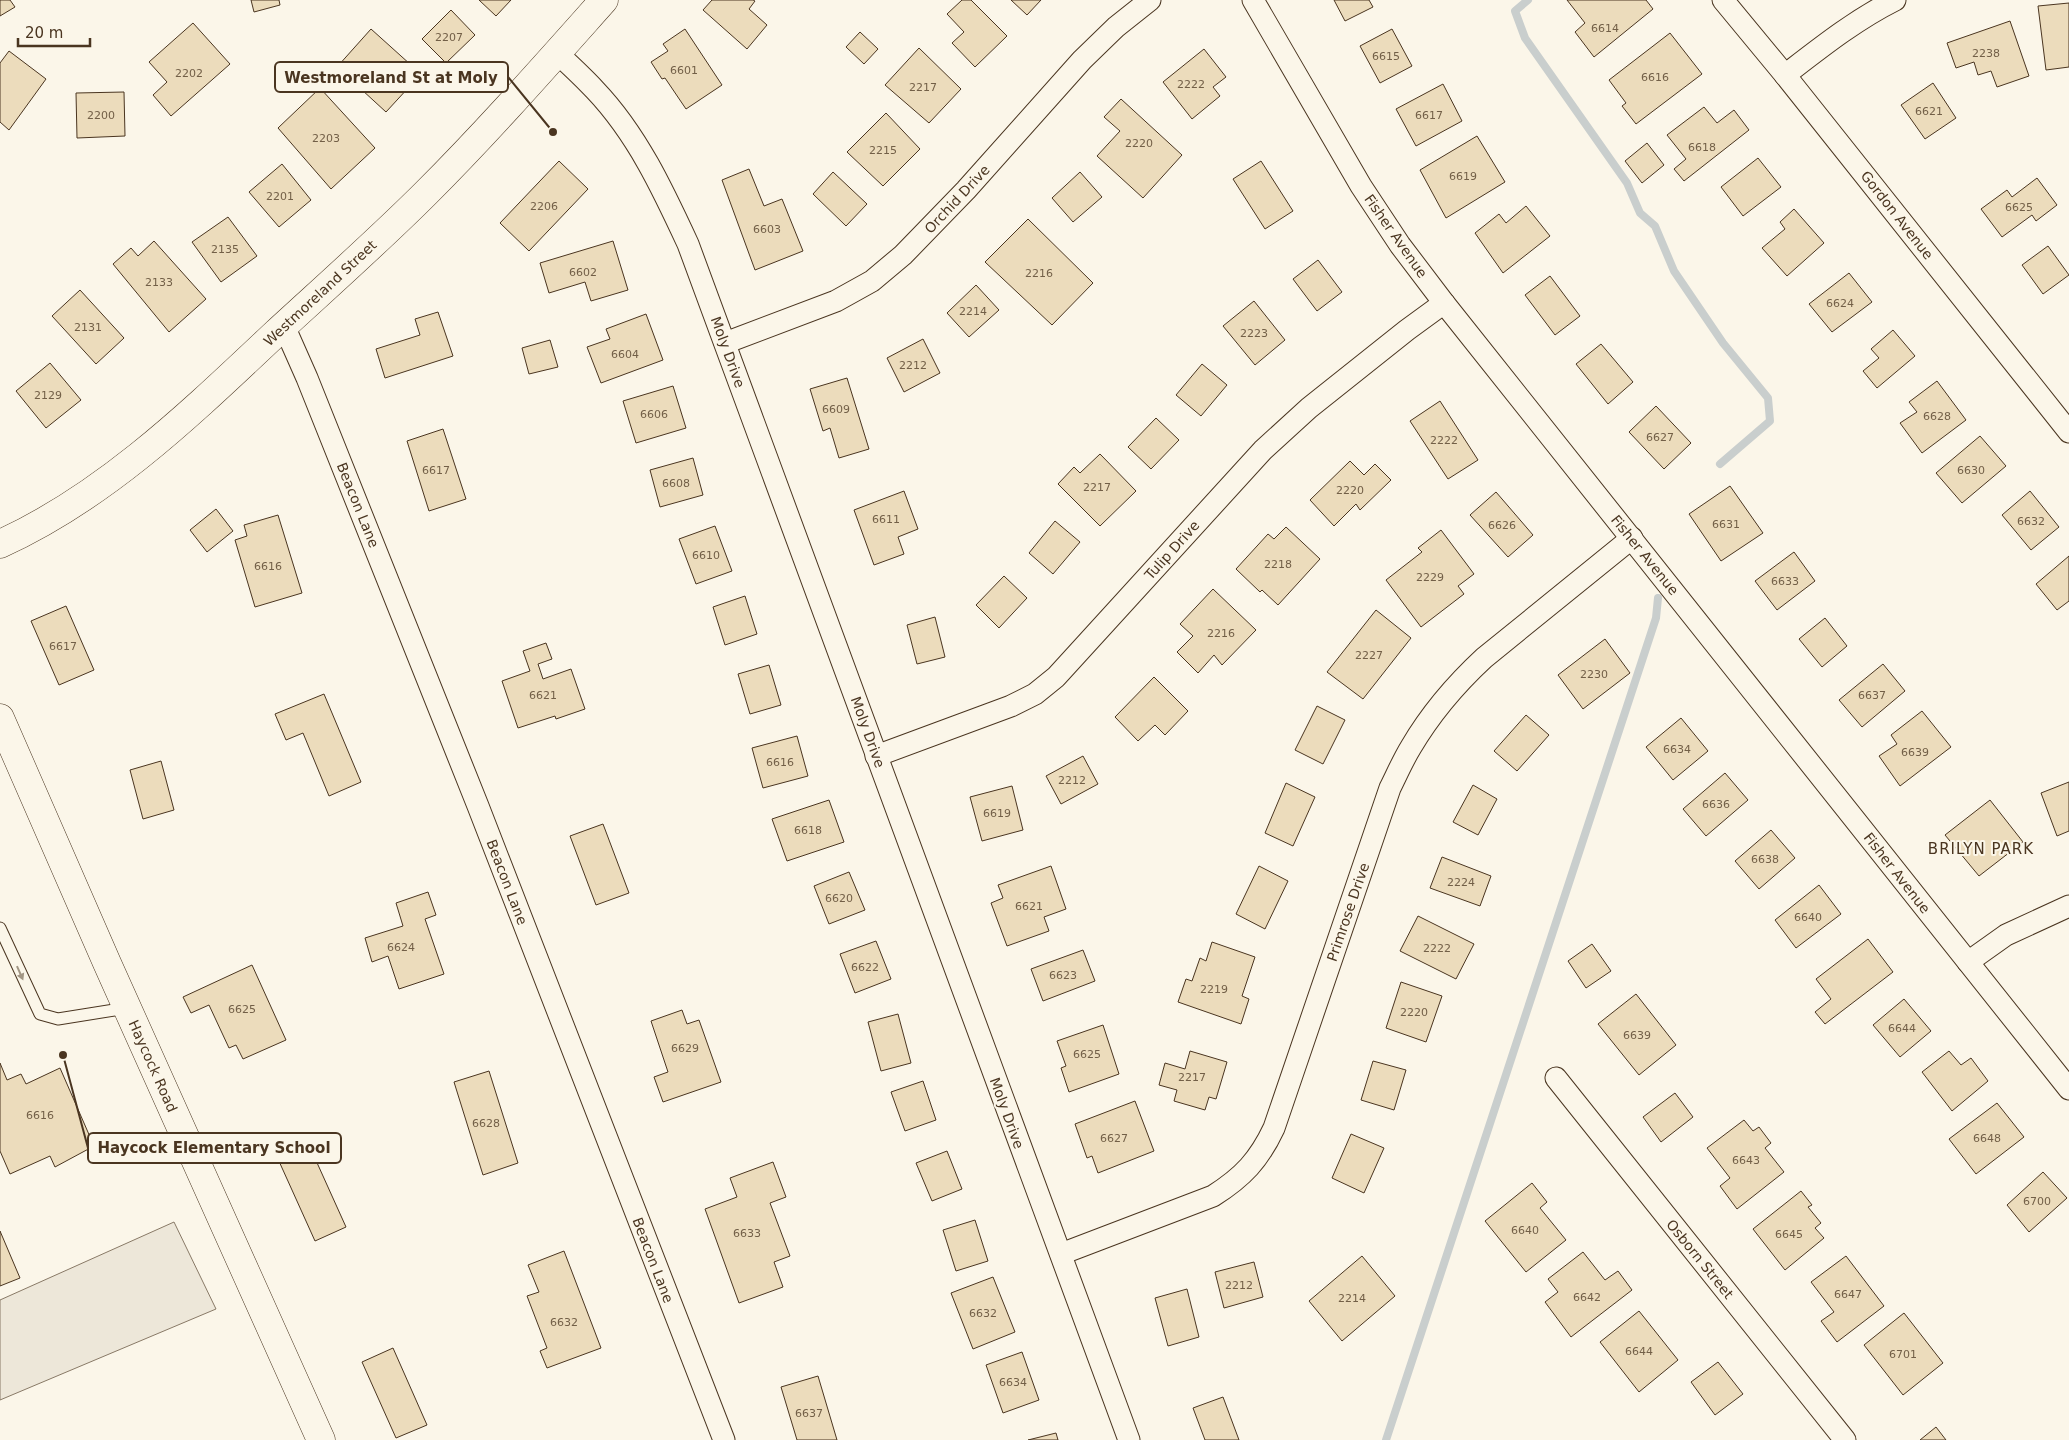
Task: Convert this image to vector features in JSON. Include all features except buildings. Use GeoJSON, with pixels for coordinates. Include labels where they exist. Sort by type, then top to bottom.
{"type":"FeatureCollection","features":[{"type":"Feature","properties":{"kind":"main road","name":"Westmoreland Street"},"geometry":{"type":"LineString","coordinates":[[0,544],[43,522],[91,492],[204,402],[426,193],[604,0]]}},
{"type":"Feature","properties":{"kind":"main road","name":"Haycock Road"},"geometry":{"type":"LineString","coordinates":[[0,718],[9,749],[321,1440]]}},
{"type":"Feature","properties":{"kind":"street","name":"Orchid Drive"},"geometry":{"type":"LineString","coordinates":[[725,343],[836,300],[872,281],[897,260],[966,190],[1082,60],[1116,27],[1150,0]]}},
{"type":"Feature","properties":{"kind":"street","name":"Fisher Avenue"},"geometry":{"type":"LineString","coordinates":[[1253,0],[1361,186],[1400,245],[1444,303],[2069,1089]]}},
{"type":"Feature","properties":{"kind":"street","name":"Gordon Avenue"},"geometry":{"type":"LineString","coordinates":[[1723,0],[1785,75],[2069,432]]}},
{"type":"Feature","properties":{"kind":"street"},"geometry":{"type":"LineString","coordinates":[[1785,75],[1838,34],[1895,0]]}},
{"type":"Feature","properties":{"kind":"street","name":"Moly Drive"},"geometry":{"type":"LineString","coordinates":[[557,53],[596,91],[629,133],[663,189],[688,244],[1130,1440]]}},
{"type":"Feature","properties":{"kind":"street","name":"Tulip Drive"},"geometry":{"type":"LineString","coordinates":[[876,756],[1011,706],[1035,694],[1056,677],[1263,450],[1309,408],[1444,303]]}},
{"type":"Feature","properties":{"kind":"street","name":"Beacon Lane"},"geometry":{"type":"LineString","coordinates":[[284,326],[307,378],[478,806],[556,1012],[724,1440]]}},
{"type":"Feature","properties":{"kind":"street","name":"Primrose Drive"},"geometry":{"type":"LineString","coordinates":[[1061,1254],[1213,1196],[1234,1183],[1252,1165],[1274,1128],[1390,788],[1411,747],[1437,708],[1465,676],[1484,658],[1632,538]]}},
{"type":"Feature","properties":{"kind":"street"},"geometry":{"type":"LineString","coordinates":[[1968,962],[2006,934],[2069,906]]}},
{"type":"Feature","properties":{"kind":"street","name":"Osborn Street"},"geometry":{"type":"LineString","coordinates":[[1556,1078],[1845,1440]]}},
{"type":"Feature","properties":{"kind":"lane"},"geometry":{"type":"LineString","coordinates":[[0,928],[40,1014],[58,1019],[127,1008]]}},
{"type":"Feature","properties":{"kind":"shaded area"},"geometry":{"type":"Polygon","coordinates":[[[174,1222],[216,1309],[0,1400],[0,1300],[174,1222]]]}},
{"type":"Feature","properties":{"kind":"waterway"},"geometry":{"type":"LineString","coordinates":[[1528,0],[1515,11],[1525,38],[1627,183],[1640,213],[1655,226],[1674,271],[1723,343],[1768,398],[1770,421],[1720,464]]}},
{"type":"Feature","properties":{"kind":"waterway"},"geometry":{"type":"LineString","coordinates":[[1386,1440],[1656,618],[1658,598]]}},
{"type":"Feature","properties":{"kind":"place","name":"Westmoreland St at Moly"},"geometry":{"type":"Point","coordinates":[553,132]}},
{"type":"Feature","properties":{"kind":"place","name":"Haycock Elementary School"},"geometry":{"type":"Point","coordinates":[63,1055]}},
{"type":"Feature","properties":{"kind":"district","name":"BRILYN PARK"},"geometry":{"type":"Point","coordinates":[1981,849]}}]}
